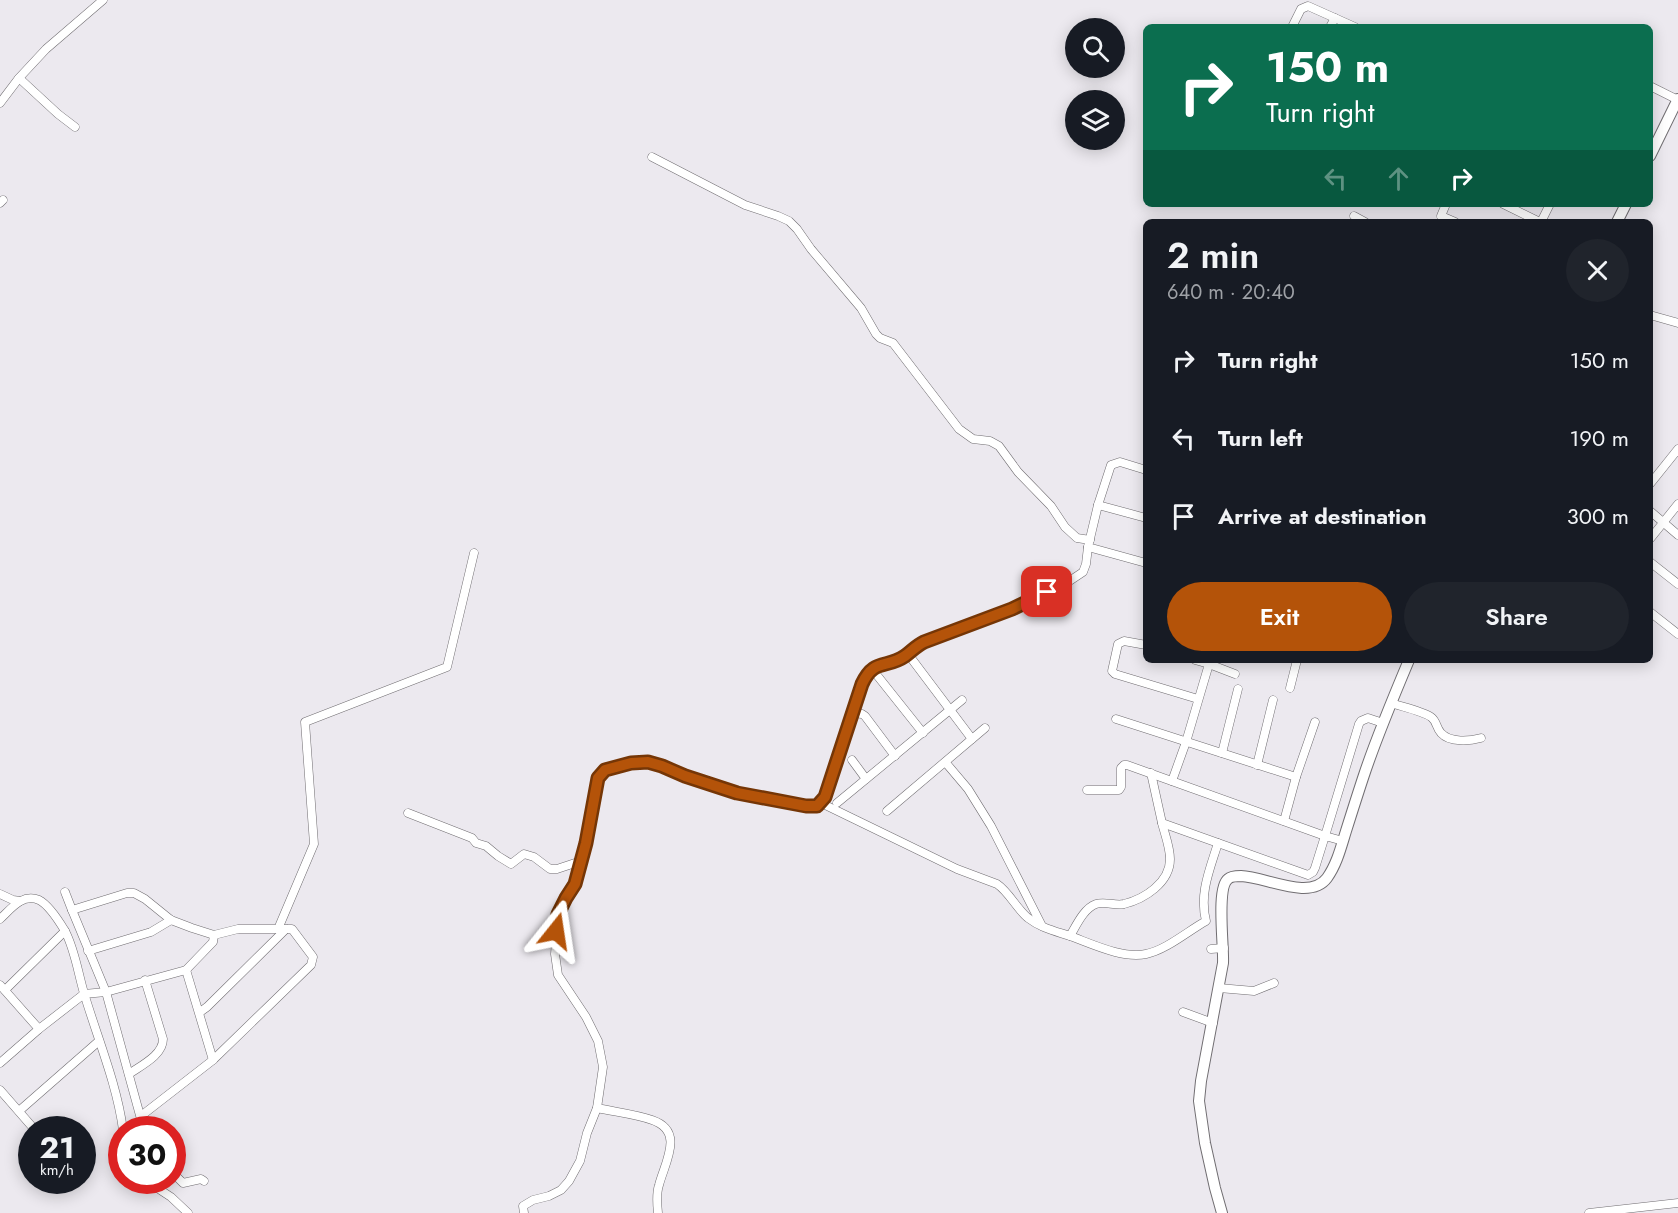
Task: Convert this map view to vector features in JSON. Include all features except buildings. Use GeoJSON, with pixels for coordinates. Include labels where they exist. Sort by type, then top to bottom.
{"type":"FeatureCollection","features":[{"type":"Feature","properties":{"kind":"street"},"geometry":{"type":"LineString","coordinates":[[0,103],[46,49],[103,0]]}},
{"type":"Feature","properties":{"kind":"street"},"geometry":{"type":"LineString","coordinates":[[1294,24],[1301,9],[1308,6],[1348,24]]}},
{"type":"Feature","properties":{"kind":"street"},"geometry":{"type":"LineString","coordinates":[[1332,24],[1335,18]]}},
{"type":"Feature","properties":{"kind":"street"},"geometry":{"type":"LineString","coordinates":[[19,78],[75,127]]}},
{"type":"Feature","properties":{"kind":"street"},"geometry":{"type":"LineString","coordinates":[[1653,87],[1678,99],[1653,150]]}},
{"type":"Feature","properties":{"kind":"street"},"geometry":{"type":"LineString","coordinates":[[652,157],[745,205],[789,221],[861,308],[876,334],[893,343],[959,429],[973,439],[990,441],[999,446],[1018,472],[1051,506],[1065,527],[1077,538],[1143,562]]}},
{"type":"Feature","properties":{"kind":"street"},"geometry":{"type":"LineString","coordinates":[[1509,207],[1534,219]]}},
{"type":"Feature","properties":{"kind":"street"},"geometry":{"type":"LineString","coordinates":[[1354,216],[1360,219]]}},
{"type":"Feature","properties":{"kind":"street"},"geometry":{"type":"LineString","coordinates":[[1653,316],[1678,323]]}},
{"type":"Feature","properties":{"kind":"street"},"geometry":{"type":"LineString","coordinates":[[1653,480],[1678,449]]}},
{"type":"Feature","properties":{"kind":"street"},"geometry":{"type":"LineString","coordinates":[[524,1213],[523,1206],[527,1203],[561,1190],[569,1181],[580,1161],[587,1133],[597,1108],[603,1067],[598,1041],[586,1017],[558,975],[555,954],[558,914],[575,884],[586,843],[598,778],[605,770],[631,763],[648,762],[737,793],[817,806],[825,797],[862,684],[872,669],[899,659],[908,654],[916,645],[1012,609],[1083,572],[1098,505],[1111,465],[1120,462],[1143,469]]}},
{"type":"Feature","properties":{"kind":"street"},"geometry":{"type":"LineString","coordinates":[[1653,536],[1678,504]]}},
{"type":"Feature","properties":{"kind":"street"},"geometry":{"type":"LineString","coordinates":[[1098,505],[1143,517]]}},
{"type":"Feature","properties":{"kind":"street"},"geometry":{"type":"LineString","coordinates":[[1653,514],[1678,535]]}},
{"type":"Feature","properties":{"kind":"street"},"geometry":{"type":"LineString","coordinates":[[200,1012],[282,929],[314,844],[305,722],[447,668],[474,553]]}},
{"type":"Feature","properties":{"kind":"street"},"geometry":{"type":"LineString","coordinates":[[1653,564],[1678,584]]}},
{"type":"Feature","properties":{"kind":"street"},"geometry":{"type":"LineString","coordinates":[[1653,614],[1678,635]]}},
{"type":"Feature","properties":{"kind":"street"},"geometry":{"type":"LineString","coordinates":[[1143,643],[1124,641],[1118,644],[1112,671],[1115,674],[1198,699]]}},
{"type":"Feature","properties":{"kind":"street"},"geometry":{"type":"LineString","coordinates":[[908,654],[972,739]]}},
{"type":"Feature","properties":{"kind":"street"},"geometry":{"type":"LineString","coordinates":[[1206,663],[1235,674]]}},
{"type":"Feature","properties":{"kind":"street"},"geometry":{"type":"LineString","coordinates":[[1290,688],[1296,663]]}},
{"type":"Feature","properties":{"kind":"street"},"geometry":{"type":"LineString","coordinates":[[1222,1213],[1205,1143],[1199,1101],[1224,948],[1222,887],[1229,877],[1248,877],[1270,886],[1309,888],[1322,884],[1333,869],[1366,769],[1408,663]]}},
{"type":"Feature","properties":{"kind":"street"},"geometry":{"type":"LineString","coordinates":[[1172,781],[1209,664]]}},
{"type":"Feature","properties":{"kind":"street"},"geometry":{"type":"LineString","coordinates":[[872,669],[922,733]]}},
{"type":"Feature","properties":{"kind":"street"},"geometry":{"type":"LineString","coordinates":[[1222,753],[1238,689]]}},
{"type":"Feature","properties":{"kind":"street"},"geometry":{"type":"LineString","coordinates":[[837,803],[962,700]]}},
{"type":"Feature","properties":{"kind":"street"},"geometry":{"type":"LineString","coordinates":[[1257,765],[1273,700]]}},
{"type":"Feature","properties":{"kind":"street"},"geometry":{"type":"LineString","coordinates":[[1391,703],[1431,717],[1437,723],[1440,732],[1447,736],[1465,741],[1481,738]]}},
{"type":"Feature","properties":{"kind":"street"},"geometry":{"type":"LineString","coordinates":[[853,713],[865,716],[895,756]]}},
{"type":"Feature","properties":{"kind":"street"},"geometry":{"type":"LineString","coordinates":[[1162,823],[1308,875],[1315,868],[1359,724],[1368,718],[1383,723]]}},
{"type":"Feature","properties":{"kind":"street"},"geometry":{"type":"LineString","coordinates":[[1116,719],[1296,777]]}},
{"type":"Feature","properties":{"kind":"street"},"geometry":{"type":"LineString","coordinates":[[1284,820],[1315,722]]}},
{"type":"Feature","properties":{"kind":"street"},"geometry":{"type":"LineString","coordinates":[[887,811],[985,728]]}},
{"type":"Feature","properties":{"kind":"street"},"geometry":{"type":"LineString","coordinates":[[852,760],[866,779]]}},
{"type":"Feature","properties":{"kind":"street"},"geometry":{"type":"LineString","coordinates":[[946,762],[968,789],[991,826],[1042,926]]}},
{"type":"Feature","properties":{"kind":"street"},"geometry":{"type":"LineString","coordinates":[[1087,790],[1119,790],[1124,765],[1343,841]]}},
{"type":"Feature","properties":{"kind":"street"},"geometry":{"type":"LineString","coordinates":[[1070,936],[1090,908],[1096,904],[1124,904],[1157,887],[1164,879],[1170,861],[1169,848],[1151,773]]}},
{"type":"Feature","properties":{"kind":"street"},"geometry":{"type":"LineString","coordinates":[[821,803],[957,869],[997,884],[1027,917],[1042,926],[1101,948],[1140,955],[1158,950],[1206,921],[1222,918]]}},
{"type":"Feature","properties":{"kind":"street"},"geometry":{"type":"LineString","coordinates":[[408,813],[472,838],[476,843],[486,846],[511,864],[524,854],[534,857],[550,869],[581,861]]}},
{"type":"Feature","properties":{"kind":"street"},"geometry":{"type":"LineString","coordinates":[[1206,921],[1203,900],[1205,882],[1218,843]]}},
{"type":"Feature","properties":{"kind":"street"},"geometry":{"type":"LineString","coordinates":[[64,892],[88,951],[96,993],[99,1041],[120,1116]]}},
{"type":"Feature","properties":{"kind":"street"},"geometry":{"type":"LineString","coordinates":[[0,894],[14,900],[41,901],[65,931],[96,993],[129,1074],[141,1116],[213,1060],[311,965],[313,957],[292,929],[238,929],[214,934],[171,920],[134,893],[127,893],[72,910]]}},
{"type":"Feature","properties":{"kind":"street"},"geometry":{"type":"LineString","coordinates":[[0,919],[20,901]]}},
{"type":"Feature","properties":{"kind":"street"},"geometry":{"type":"LineString","coordinates":[[88,951],[151,932],[171,920]]}},
{"type":"Feature","properties":{"kind":"street"},"geometry":{"type":"LineString","coordinates":[[39,1029],[2,987],[65,931]]}},
{"type":"Feature","properties":{"kind":"street"},"geometry":{"type":"LineString","coordinates":[[0,1063],[39,1029],[96,993],[186,970],[213,942],[214,934]]}},
{"type":"Feature","properties":{"kind":"street"},"geometry":{"type":"LineString","coordinates":[[1211,949],[1224,948]]}},
{"type":"Feature","properties":{"kind":"street"},"geometry":{"type":"LineString","coordinates":[[186,970],[213,1060]]}},
{"type":"Feature","properties":{"kind":"street"},"geometry":{"type":"LineString","coordinates":[[129,1074],[157,1054],[163,1046],[163,1039],[145,980]]}},
{"type":"Feature","properties":{"kind":"street"},"geometry":{"type":"LineString","coordinates":[[1219,988],[1254,991],[1274,983]]}},
{"type":"Feature","properties":{"kind":"street"},"geometry":{"type":"LineString","coordinates":[[1183,1012],[1213,1023]]}},
{"type":"Feature","properties":{"kind":"street"},"geometry":{"type":"LineString","coordinates":[[18,1111],[99,1041]]}},
{"type":"Feature","properties":{"kind":"street"},"geometry":{"type":"LineString","coordinates":[[0,1090],[22,1116]]}},
{"type":"Feature","properties":{"kind":"street"},"geometry":{"type":"LineString","coordinates":[[0,1107],[8,1100]]}},
{"type":"Feature","properties":{"kind":"street"},"geometry":{"type":"LineString","coordinates":[[597,1108],[654,1121],[670,1134],[672,1143],[658,1188],[658,1213]]}},
{"type":"Feature","properties":{"kind":"street"},"geometry":{"type":"LineString","coordinates":[[186,1182],[201,1179],[204,1181]]}},
{"type":"Feature","properties":{"kind":"street"},"geometry":{"type":"LineString","coordinates":[[166,1194],[188,1213]]}},
{"type":"Feature","properties":{"kind":"street"},"geometry":{"type":"LineString","coordinates":[[1589,1213],[1678,1203]]}},
{"type":"Feature","properties":{"kind":"route"},"geometry":{"type":"LineString","coordinates":[[556,931],[558,914],[575,884],[586,843],[598,778],[605,770],[631,763],[648,762],[737,793],[786,803],[817,806],[825,797],[862,684],[870,670],[905,656],[916,645],[1012,609],[1047,592]]}}]}
